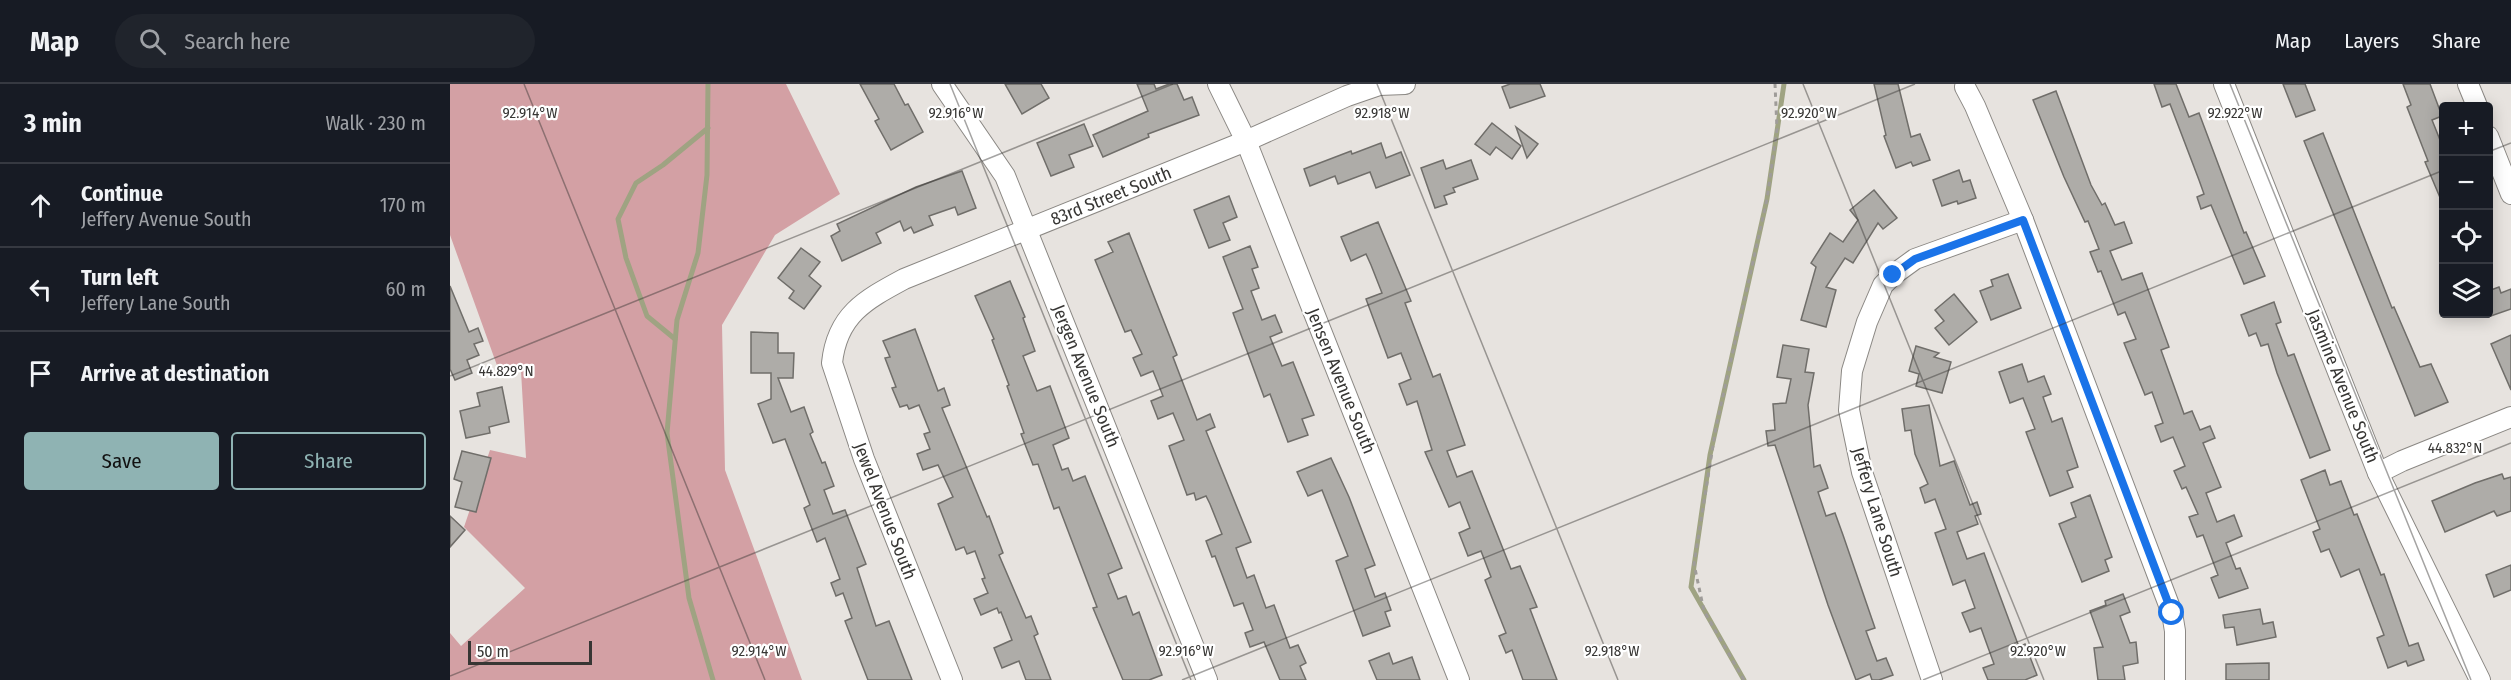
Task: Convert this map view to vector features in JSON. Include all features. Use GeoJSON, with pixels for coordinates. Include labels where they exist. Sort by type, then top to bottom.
{"type":"FeatureCollection","features":[{"type":"Feature","properties":{"kind":"street","name":"Jergen Avenue South"},"geometry":{"type":"LineString","coordinates":[[942,84],[1005,176],[1208,680]]}},
{"type":"Feature","properties":{"kind":"street","name":"Jensen Avenue South"},"geometry":{"type":"LineString","coordinates":[[1218,84],[1246,141],[1459,680]]}},
{"type":"Feature","properties":{"kind":"street","name":"Jasmine Avenue South"},"geometry":{"type":"LineString","coordinates":[[2224,84],[2378,473],[2480,680]]}},
{"type":"Feature","properties":{"kind":"street"},"geometry":{"type":"LineString","coordinates":[[2468,84],[2475,102]]}},
{"type":"Feature","properties":{"kind":"street","name":"83rd Street South"},"geometry":{"type":"LineString","coordinates":[[837,339],[843,324],[864,300],[904,279],[1246,141],[1347,96],[1379,85],[1410,85]]}},
{"type":"Feature","properties":{"kind":"street"},"geometry":{"type":"LineString","coordinates":[[1965,87],[1976,106],[2023,220],[2172,613],[2175,631],[2175,680]]}},
{"type":"Feature","properties":{"kind":"street"},"geometry":{"type":"LineString","coordinates":[[2493,149],[2511,194]]}},
{"type":"Feature","properties":{"kind":"street","name":"Jeffery Lane South"},"geometry":{"type":"LineString","coordinates":[[1932,680],[1862,472],[1849,410],[1852,371],[1867,322],[1883,285],[1893,275],[1915,259],[2023,220]]}},
{"type":"Feature","properties":{"kind":"street","name":"Jewel Avenue South"},"geometry":{"type":"LineString","coordinates":[[837,339],[832,363],[864,459],[952,680]]}},
{"type":"Feature","properties":{"kind":"street"},"geometry":{"type":"LineString","coordinates":[[2378,473],[2511,417]]}},
{"type":"Feature","properties":{"kind":"path"},"geometry":{"type":"LineString","coordinates":[[1744,680],[1704,611],[1694,564],[1716,427],[1767,199],[1777,129],[1775,84]]}},
{"type":"Feature","properties":{"kind":"shaded area"},"geometry":{"type":"Polygon","coordinates":[[[450,84],[786,84],[840,194],[775,235],[722,325],[725,470],[802,680],[450,680],[450,633],[461,646],[525,588],[464,527],[490,450],[526,458],[521,371],[499,371],[450,235],[450,84]]]}},
{"type":"Feature","properties":{"kind":"building"},"geometry":{"type":"Polygon","coordinates":[[[860,84],[894,84],[923,132],[891,150],[875,121],[879,119],[860,84]]]}},
{"type":"Feature","properties":{"kind":"building"},"geometry":{"type":"Polygon","coordinates":[[[1005,84],[1041,84],[1049,98],[1022,114],[1005,84]]]}},
{"type":"Feature","properties":{"kind":"building"},"geometry":{"type":"Polygon","coordinates":[[[1137,84],[1154,84],[1156,89],[1169,84],[1177,84],[1184,100],[1192,97],[1199,115],[1148,134],[1149,137],[1103,157],[1093,135],[1148,111],[1137,84]]]}},
{"type":"Feature","properties":{"kind":"building"},"geometry":{"type":"Polygon","coordinates":[[[1510,84],[1540,84],[1545,96],[1510,108],[1502,87],[1510,84]]]}},
{"type":"Feature","properties":{"kind":"building"},"geometry":{"type":"Polygon","coordinates":[[[1874,84],[1898,84],[1911,137],[1920,134],[1930,160],[1913,166],[1911,162],[1896,168],[1884,136],[1886,135],[1874,84]]]}},
{"type":"Feature","properties":{"kind":"building"},"geometry":{"type":"Polygon","coordinates":[[[2154,84],[2176,84],[2189,117],[2199,113],[2244,233],[2246,232],[2265,276],[2244,284],[2211,205],[2201,209],[2197,197],[2204,194],[2199,180],[2170,104],[2162,107],[2154,84]]]}},
{"type":"Feature","properties":{"kind":"building"},"geometry":{"type":"Polygon","coordinates":[[[2283,84],[2305,84],[2315,110],[2296,117],[2283,84]]]}},
{"type":"Feature","properties":{"kind":"building"},"geometry":{"type":"Polygon","coordinates":[[[2403,84],[2430,84],[2439,108],[2439,117],[2432,120],[2439,138],[2439,195],[2425,162],[2428,161],[2407,107],[2411,105],[2403,84]]]}},
{"type":"Feature","properties":{"kind":"building"},"geometry":{"type":"Polygon","coordinates":[[[2056,91],[2091,185],[2102,205],[2105,203],[2115,225],[2124,222],[2132,243],[2110,251],[2122,280],[2142,273],[2169,347],[2161,350],[2184,414],[2192,411],[2200,430],[2210,426],[2215,438],[2203,443],[2221,487],[2206,493],[2217,522],[2234,515],[2242,536],[2226,543],[2236,569],[2240,568],[2248,588],[2219,598],[2211,578],[2218,575],[2203,535],[2197,537],[2189,517],[2198,514],[2186,487],[2182,489],[2174,471],[2185,466],[2173,437],[2161,442],[2155,426],[2163,423],[2152,392],[2145,395],[2124,343],[2136,339],[2125,312],[2118,315],[2101,271],[2098,272],[2090,252],[2099,249],[2088,221],[2085,222],[2064,177],[2033,100],[2056,91]]]}},
{"type":"Feature","properties":{"kind":"building"},"geometry":{"type":"Polygon","coordinates":[[[1492,123],[1521,146],[1512,159],[1496,147],[1490,155],[1475,144],[1492,123]]]}},
{"type":"Feature","properties":{"kind":"building"},"geometry":{"type":"Polygon","coordinates":[[[1084,124],[1093,146],[1069,155],[1074,167],[1051,176],[1037,143],[1084,124]]]}},
{"type":"Feature","properties":{"kind":"building"},"geometry":{"type":"Polygon","coordinates":[[[1516,127],[1538,144],[1527,158],[1516,127]]]}},
{"type":"Feature","properties":{"kind":"building"},"geometry":{"type":"Polygon","coordinates":[[[2323,133],[2392,308],[2394,307],[2420,367],[2431,364],[2448,402],[2415,416],[2304,141],[2323,133]]]}},
{"type":"Feature","properties":{"kind":"building"},"geometry":{"type":"Polygon","coordinates":[[[1381,143],[1386,158],[1401,152],[1410,175],[1376,188],[1370,172],[1338,184],[1335,176],[1310,186],[1304,169],[1351,151],[1352,154],[1381,143]]]}},
{"type":"Feature","properties":{"kind":"building"},"geometry":{"type":"Polygon","coordinates":[[[1443,160],[1446,169],[1471,160],[1478,179],[1453,188],[1455,192],[1444,196],[1447,204],[1435,208],[1421,168],[1443,160]]]}},
{"type":"Feature","properties":{"kind":"building"},"geometry":{"type":"Polygon","coordinates":[[[1959,170],[1963,182],[1970,180],[1976,198],[1942,206],[1933,180],[1959,170]]]}},
{"type":"Feature","properties":{"kind":"building"},"geometry":{"type":"Polygon","coordinates":[[[962,171],[976,208],[958,215],[955,207],[929,216],[933,225],[914,233],[911,227],[904,231],[900,221],[876,233],[881,243],[842,261],[831,236],[840,231],[837,224],[916,187],[962,171]]]}},
{"type":"Feature","properties":{"kind":"building"},"geometry":{"type":"Polygon","coordinates":[[[1874,190],[1897,218],[1883,229],[1878,223],[1853,263],[1845,258],[1826,287],[1836,290],[1826,327],[1801,320],[1816,267],[1811,263],[1830,233],[1843,242],[1858,220],[1850,210],[1874,190]]]}},
{"type":"Feature","properties":{"kind":"building"},"geometry":{"type":"Polygon","coordinates":[[[1229,196],[1237,217],[1223,223],[1230,240],[1209,248],[1194,210],[1229,196]]]}},
{"type":"Feature","properties":{"kind":"building"},"geometry":{"type":"Polygon","coordinates":[[[1378,222],[1411,301],[1405,303],[1433,377],[1440,374],[1465,445],[1447,451],[1457,477],[1472,471],[1511,569],[1520,566],[1537,607],[1530,609],[1557,680],[1523,680],[1512,650],[1506,653],[1499,636],[1506,633],[1485,580],[1491,577],[1481,551],[1468,556],[1459,533],[1470,528],[1460,502],[1449,507],[1425,452],[1432,450],[1417,401],[1407,405],[1399,384],[1411,379],[1401,353],[1388,358],[1366,299],[1382,293],[1366,254],[1351,261],[1341,237],[1378,222]]]}},
{"type":"Feature","properties":{"kind":"building"},"geometry":{"type":"Polygon","coordinates":[[[1129,233],[1177,355],[1173,357],[1197,420],[1210,414],[1215,427],[1206,431],[1251,542],[1236,548],[1247,578],[1254,575],[1266,608],[1274,605],[1290,648],[1298,645],[1306,663],[1300,666],[1306,680],[1280,680],[1264,642],[1250,647],[1245,633],[1253,630],[1243,603],[1234,606],[1215,556],[1212,557],[1206,541],[1222,534],[1210,504],[1206,496],[1196,500],[1194,493],[1187,495],[1169,446],[1184,440],[1173,413],[1158,419],[1151,401],[1163,396],[1153,371],[1141,376],[1133,358],[1142,354],[1131,330],[1125,332],[1095,260],[1113,252],[1108,242],[1129,233]]]}},
{"type":"Feature","properties":{"kind":"building"},"geometry":{"type":"Polygon","coordinates":[[[1250,246],[1258,267],[1252,269],[1259,288],[1251,291],[1262,320],[1275,315],[1282,332],[1270,337],[1282,366],[1293,362],[1314,415],[1302,419],[1308,435],[1288,442],[1270,394],[1264,397],[1233,313],[1243,309],[1223,257],[1250,246]]]}},
{"type":"Feature","properties":{"kind":"building"},"geometry":{"type":"Polygon","coordinates":[[[801,248],[820,262],[809,276],[821,286],[804,309],[789,298],[794,291],[778,278],[801,248]]]}},
{"type":"Feature","properties":{"kind":"building"},"geometry":{"type":"Polygon","coordinates":[[[2008,274],[2021,308],[1991,320],[1980,291],[1993,286],[1991,280],[2008,274]]]}},
{"type":"Feature","properties":{"kind":"building"},"geometry":{"type":"Polygon","coordinates":[[[1010,281],[1025,317],[1023,318],[1035,351],[1023,356],[1037,391],[1050,386],[1069,438],[1053,445],[1062,470],[1068,468],[1073,481],[1085,476],[1122,568],[1108,574],[1118,599],[1126,596],[1133,615],[1139,612],[1162,675],[1149,680],[1123,680],[1093,608],[1097,607],[1059,507],[1054,509],[1038,464],[1033,465],[1021,434],[1024,433],[992,340],[994,339],[975,296],[1010,281]]]}},
{"type":"Feature","properties":{"kind":"building"},"geometry":{"type":"Polygon","coordinates":[[[450,286],[469,332],[478,328],[483,341],[474,344],[479,355],[467,360],[472,373],[455,380],[450,369],[450,286]]]}},
{"type":"Feature","properties":{"kind":"building"},"geometry":{"type":"Polygon","coordinates":[[[2499,287],[2501,293],[2511,289],[2511,309],[2493,315],[2493,289],[2499,287]]]}},
{"type":"Feature","properties":{"kind":"building"},"geometry":{"type":"Polygon","coordinates":[[[1954,294],[1977,322],[1949,345],[1935,328],[1944,321],[1935,310],[1954,294]]]}},
{"type":"Feature","properties":{"kind":"building"},"geometry":{"type":"Polygon","coordinates":[[[2274,302],[2281,322],[2276,324],[2288,356],[2294,354],[2330,450],[2310,458],[2268,344],[2261,346],[2256,333],[2249,336],[2241,315],[2274,302]]]}},
{"type":"Feature","properties":{"kind":"building"},"geometry":{"type":"Polygon","coordinates":[[[915,329],[938,391],[944,388],[950,405],[942,408],[987,517],[989,516],[1003,553],[999,555],[1026,618],[1031,616],[1038,634],[1034,636],[1051,680],[1026,680],[1019,661],[1002,668],[994,648],[1012,640],[1001,612],[999,613],[997,608],[981,615],[974,599],[988,593],[975,551],[967,554],[964,547],[956,550],[938,504],[953,497],[938,465],[923,470],[917,454],[930,449],[924,434],[930,432],[919,405],[909,409],[907,405],[900,407],[892,388],[896,387],[885,358],[890,357],[883,341],[915,329]]]}},
{"type":"Feature","properties":{"kind":"building"},"geometry":{"type":"Polygon","coordinates":[[[751,332],[778,333],[778,353],[794,353],[793,378],[778,378],[791,412],[804,407],[813,432],[810,434],[822,463],[825,462],[834,486],[824,490],[833,514],[845,510],[866,564],[857,568],[876,626],[889,621],[912,680],[868,680],[845,621],[852,618],[843,593],[836,596],[831,583],[840,579],[825,538],[817,542],[804,508],[810,505],[785,439],[773,443],[758,404],[771,399],[771,373],[751,373],[751,332]]]}},
{"type":"Feature","properties":{"kind":"building"},"geometry":{"type":"Polygon","coordinates":[[[2511,335],[2511,390],[2491,344],[2511,335]]]}},
{"type":"Feature","properties":{"kind":"building"},"geometry":{"type":"Polygon","coordinates":[[[1783,345],[1809,349],[1805,372],[1814,373],[1808,405],[1814,467],[1820,465],[1828,488],[1818,492],[1826,516],[1835,513],[1843,535],[1875,628],[1866,631],[1877,661],[1886,658],[1893,675],[1879,680],[1872,680],[1870,674],[1856,680],[1828,605],[1775,445],[1768,446],[1766,431],[1775,430],[1773,404],[1786,403],[1791,379],[1777,377],[1783,345]]]}},
{"type":"Feature","properties":{"kind":"building"},"geometry":{"type":"Polygon","coordinates":[[[1916,346],[1939,353],[1934,357],[1951,362],[1942,393],[1916,386],[1919,374],[1909,371],[1916,346]]]}},
{"type":"Feature","properties":{"kind":"building"},"geometry":{"type":"Polygon","coordinates":[[[2022,364],[2028,382],[2044,376],[2051,394],[2043,397],[2052,422],[2062,418],[2078,467],[2067,471],[2073,487],[2050,496],[2026,432],[2035,429],[2023,398],[2010,403],[1999,372],[2022,364]]]}},
{"type":"Feature","properties":{"kind":"building"},"geometry":{"type":"Polygon","coordinates":[[[502,387],[509,422],[489,427],[490,433],[466,438],[460,411],[480,406],[477,393],[502,387]]]}},
{"type":"Feature","properties":{"kind":"building"},"geometry":{"type":"Polygon","coordinates":[[[1929,405],[1940,466],[1954,461],[1970,505],[1977,502],[1981,514],[1975,516],[1978,524],[1957,532],[1967,559],[1984,553],[2019,647],[2025,644],[2037,675],[2025,680],[1988,680],[1983,668],[1994,664],[1981,628],[1970,632],[1962,613],[1975,608],[1965,580],[1953,585],[1935,533],[1946,529],[1935,499],[1925,503],[1920,488],[1928,484],[1915,454],[1911,430],[1905,431],[1902,409],[1929,405]]]}},
{"type":"Feature","properties":{"kind":"building"},"geometry":{"type":"Polygon","coordinates":[[[462,451],[491,458],[476,512],[455,507],[462,482],[454,479],[462,451]]]}},
{"type":"Feature","properties":{"kind":"building"},"geometry":{"type":"Polygon","coordinates":[[[1331,458],[1349,497],[1375,565],[1365,569],[1375,597],[1385,593],[1391,610],[1385,612],[1390,626],[1363,636],[1336,561],[1348,556],[1322,490],[1308,496],[1297,472],[1331,458]]]}},
{"type":"Feature","properties":{"kind":"building"},"geometry":{"type":"Polygon","coordinates":[[[2325,470],[2330,485],[2341,481],[2354,515],[2357,514],[2381,575],[2384,574],[2409,646],[2418,643],[2424,660],[2408,666],[2406,661],[2388,668],[2377,638],[2384,635],[2359,569],[2341,577],[2329,549],[2321,552],[2313,532],[2320,529],[2301,480],[2325,470]]]}},
{"type":"Feature","properties":{"kind":"building"},"geometry":{"type":"Polygon","coordinates":[[[2502,474],[2504,479],[2511,477],[2511,511],[2497,516],[2494,511],[2445,532],[2432,501],[2502,474]]]}},
{"type":"Feature","properties":{"kind":"building"},"geometry":{"type":"Polygon","coordinates":[[[2090,495],[2112,557],[2105,560],[2109,571],[2082,582],[2059,524],[2076,517],[2071,503],[2090,495]]]}},
{"type":"Feature","properties":{"kind":"building"},"geometry":{"type":"Polygon","coordinates":[[[450,516],[465,530],[450,547],[450,516]]]}},
{"type":"Feature","properties":{"kind":"building"},"geometry":{"type":"Polygon","coordinates":[[[2511,565],[2511,590],[2494,597],[2486,575],[2511,565]]]}},
{"type":"Feature","properties":{"kind":"building"},"geometry":{"type":"Polygon","coordinates":[[[2123,594],[2130,612],[2120,616],[2130,643],[2136,642],[2138,663],[2123,666],[2125,680],[2098,680],[2094,648],[2103,647],[2090,611],[2106,605],[2105,601],[2123,594]]]}},
{"type":"Feature","properties":{"kind":"building"},"geometry":{"type":"Polygon","coordinates":[[[2260,609],[2263,624],[2273,622],[2276,637],[2237,645],[2234,627],[2225,628],[2223,615],[2260,609]]]}},
{"type":"Feature","properties":{"kind":"building"},"geometry":{"type":"Polygon","coordinates":[[[1389,653],[1393,664],[1412,657],[1420,680],[1377,680],[1369,661],[1389,653]]]}},
{"type":"Feature","properties":{"kind":"building"},"geometry":{"type":"Polygon","coordinates":[[[2269,663],[2269,680],[2226,680],[2226,664],[2269,663]]]}},
{"type":"Feature","properties":{"kind":"waterway"},"geometry":{"type":"LineString","coordinates":[[708,84],[707,175],[698,253],[677,320],[667,433],[689,598],[713,680]]}},
{"type":"Feature","properties":{"kind":"waterway"},"geometry":{"type":"LineString","coordinates":[[1744,680],[1691,587],[1710,455],[1767,199],[1784,84]]}},
{"type":"Feature","properties":{"kind":"waterway"},"geometry":{"type":"LineString","coordinates":[[675,339],[647,316],[626,258],[618,219],[636,183],[663,165],[708,128]]}},
{"type":"Feature","properties":{"kind":"route"},"geometry":{"type":"LineString","coordinates":[[1893,275],[1915,259],[2023,220],[2172,613]]}}]}
